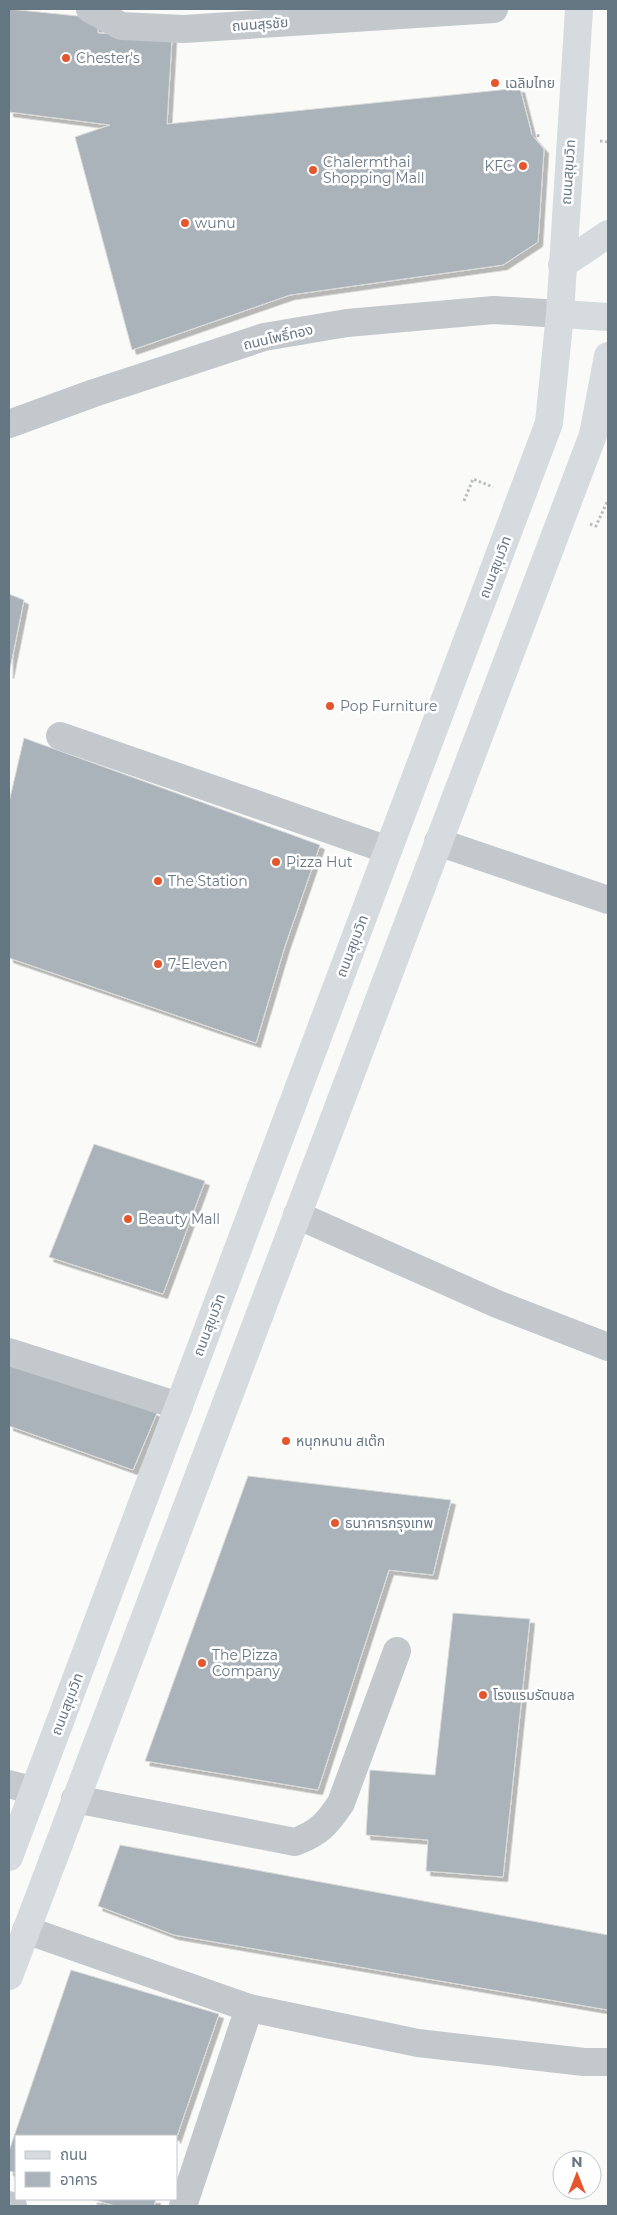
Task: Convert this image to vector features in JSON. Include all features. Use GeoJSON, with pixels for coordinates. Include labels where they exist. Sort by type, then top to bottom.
{"type":"FeatureCollection","features":[{"type":"Feature","properties":{"kind":"main road","name":"ถนนสุขุมวิท"},"geometry":{"type":"LineString","coordinates":[[9,1857],[21,1787],[178,1406],[549,423],[560,314],[579,9]]}},
{"type":"Feature","properties":{"kind":"main road"},"geometry":{"type":"LineString","coordinates":[[562,265],[608,234]]}},
{"type":"Feature","properties":{"kind":"main road"},"geometry":{"type":"LineString","coordinates":[[560,314],[608,317]]}},
{"type":"Feature","properties":{"kind":"main road"},"geometry":{"type":"LineString","coordinates":[[9,1976],[593,435],[608,356]]}},
{"type":"Feature","properties":{"kind":"street","name":"ถนนสุรชัย"},"geometry":{"type":"LineString","coordinates":[[90,9],[121,26],[184,29],[494,9]]}},
{"type":"Feature","properties":{"kind":"street","name":"ถนนโพธิ์ทอง"},"geometry":{"type":"LineString","coordinates":[[9,424],[94,393],[264,337],[347,323],[494,310],[560,314]]}},
{"type":"Feature","properties":{"kind":"street"},"geometry":{"type":"LineString","coordinates":[[60,736],[388,850]]}},
{"type":"Feature","properties":{"kind":"street"},"geometry":{"type":"LineString","coordinates":[[438,842],[608,900]]}},
{"type":"Feature","properties":{"kind":"street"},"geometry":{"type":"LineString","coordinates":[[297,1215],[497,1304],[608,1347]]}},
{"type":"Feature","properties":{"kind":"street"},"geometry":{"type":"LineString","coordinates":[[9,1352],[178,1406]]}},
{"type":"Feature","properties":{"kind":"street"},"geometry":{"type":"LineString","coordinates":[[75,1798],[295,1842],[313,1835],[329,1821],[341,1803],[397,1651]]}},
{"type":"Feature","properties":{"kind":"street"},"geometry":{"type":"LineString","coordinates":[[26,1930],[249,2008],[418,2043],[584,2062],[608,2062]]}},
{"type":"Feature","properties":{"kind":"street"},"geometry":{"type":"LineString","coordinates":[[184,2206],[249,2008]]}},
{"type":"Feature","properties":{"kind":"street"},"geometry":{"type":"LineString","coordinates":[[9,2205],[13,2206]]}},
{"type":"Feature","properties":{"kind":"path"},"geometry":{"type":"LineString","coordinates":[[464,501],[473,479]]}},
{"type":"Feature","properties":{"kind":"path"},"geometry":{"type":"LineString","coordinates":[[596,526],[608,500]]}},
{"type":"Feature","properties":{"kind":"building","name":"Chalermthai Shopping Mall"},"geometry":{"type":"Polygon","coordinates":[[[9,9],[98,18],[98,33],[172,38],[167,124],[520,88],[532,135],[544,149],[538,242],[503,265],[290,295],[132,350],[75,137],[110,125],[9,112],[9,9]]]}},
{"type":"Feature","properties":{"kind":"building"},"geometry":{"type":"Polygon","coordinates":[[[9,594],[24,600],[9,674],[9,594]]]}},
{"type":"Feature","properties":{"kind":"building","name":"The Station"},"geometry":{"type":"Polygon","coordinates":[[[24,738],[320,845],[285,946],[256,1043],[9,958],[9,802],[24,738]]]}},
{"type":"Feature","properties":{"kind":"building","name":"Beauty Mall"},"geometry":{"type":"Polygon","coordinates":[[[94,1144],[205,1181],[163,1294],[49,1257],[94,1144]]]}},
{"type":"Feature","properties":{"kind":"building"},"geometry":{"type":"Polygon","coordinates":[[[9,1361],[157,1413],[133,1470],[9,1426],[9,1361]]]}},
{"type":"Feature","properties":{"kind":"building"},"geometry":{"type":"Polygon","coordinates":[[[248,1476],[451,1500],[433,1575],[389,1570],[318,1790],[145,1761],[248,1476]]]}},
{"type":"Feature","properties":{"kind":"building","name":"โรงแรมรัตนชล"},"geometry":{"type":"Polygon","coordinates":[[[453,1613],[530,1619],[503,1877],[426,1871],[428,1840],[366,1835],[370,1770],[435,1775],[453,1613]]]}},
{"type":"Feature","properties":{"kind":"building"},"geometry":{"type":"Polygon","coordinates":[[[120,1845],[608,1935],[608,2010],[174,1935],[98,1906],[120,1845]]]}},
{"type":"Feature","properties":{"kind":"building"},"geometry":{"type":"Polygon","coordinates":[[[71,1970],[219,2014],[177,2135],[15,2135],[15,2173],[9,2171],[9,2151],[71,1970]]]}},
{"type":"Feature","properties":{"kind":"building"},"geometry":{"type":"Polygon","coordinates":[[[95,2200],[156,2200],[154,2206],[115,2206],[95,2200]]]}},
{"type":"Feature","properties":{"kind":"place","name":"Chester's"},"geometry":{"type":"Point","coordinates":[66,58]}},
{"type":"Feature","properties":{"kind":"place","name":"เฉลิมไทย"},"geometry":{"type":"Point","coordinates":[495,83]}},
{"type":"Feature","properties":{"kind":"place","name":"KFC"},"geometry":{"type":"Point","coordinates":[523,166]}},
{"type":"Feature","properties":{"kind":"place","name":"Chalermthai Shopping Mall"},"geometry":{"type":"Point","coordinates":[313,170]}},
{"type":"Feature","properties":{"kind":"place","name":"wunu"},"geometry":{"type":"Point","coordinates":[185,223]}},
{"type":"Feature","properties":{"kind":"place","name":"Pop Furniture"},"geometry":{"type":"Point","coordinates":[330,706]}},
{"type":"Feature","properties":{"kind":"place","name":"Pizza Hut"},"geometry":{"type":"Point","coordinates":[276,862]}},
{"type":"Feature","properties":{"kind":"place","name":"The Station"},"geometry":{"type":"Point","coordinates":[158,881]}},
{"type":"Feature","properties":{"kind":"place","name":"7-Eleven"},"geometry":{"type":"Point","coordinates":[158,964]}},
{"type":"Feature","properties":{"kind":"place","name":"Beauty Mall"},"geometry":{"type":"Point","coordinates":[128,1219]}},
{"type":"Feature","properties":{"kind":"place","name":"หนุกหนาน สเต๊ก"},"geometry":{"type":"Point","coordinates":[286,1441]}},
{"type":"Feature","properties":{"kind":"place","name":"ธนาคารกรุงเทพ"},"geometry":{"type":"Point","coordinates":[335,1523]}},
{"type":"Feature","properties":{"kind":"place","name":"The Pizza Company"},"geometry":{"type":"Point","coordinates":[202,1663]}},
{"type":"Feature","properties":{"kind":"place","name":"โรงแรมรัตนชล"},"geometry":{"type":"Point","coordinates":[483,1695]}}]}
